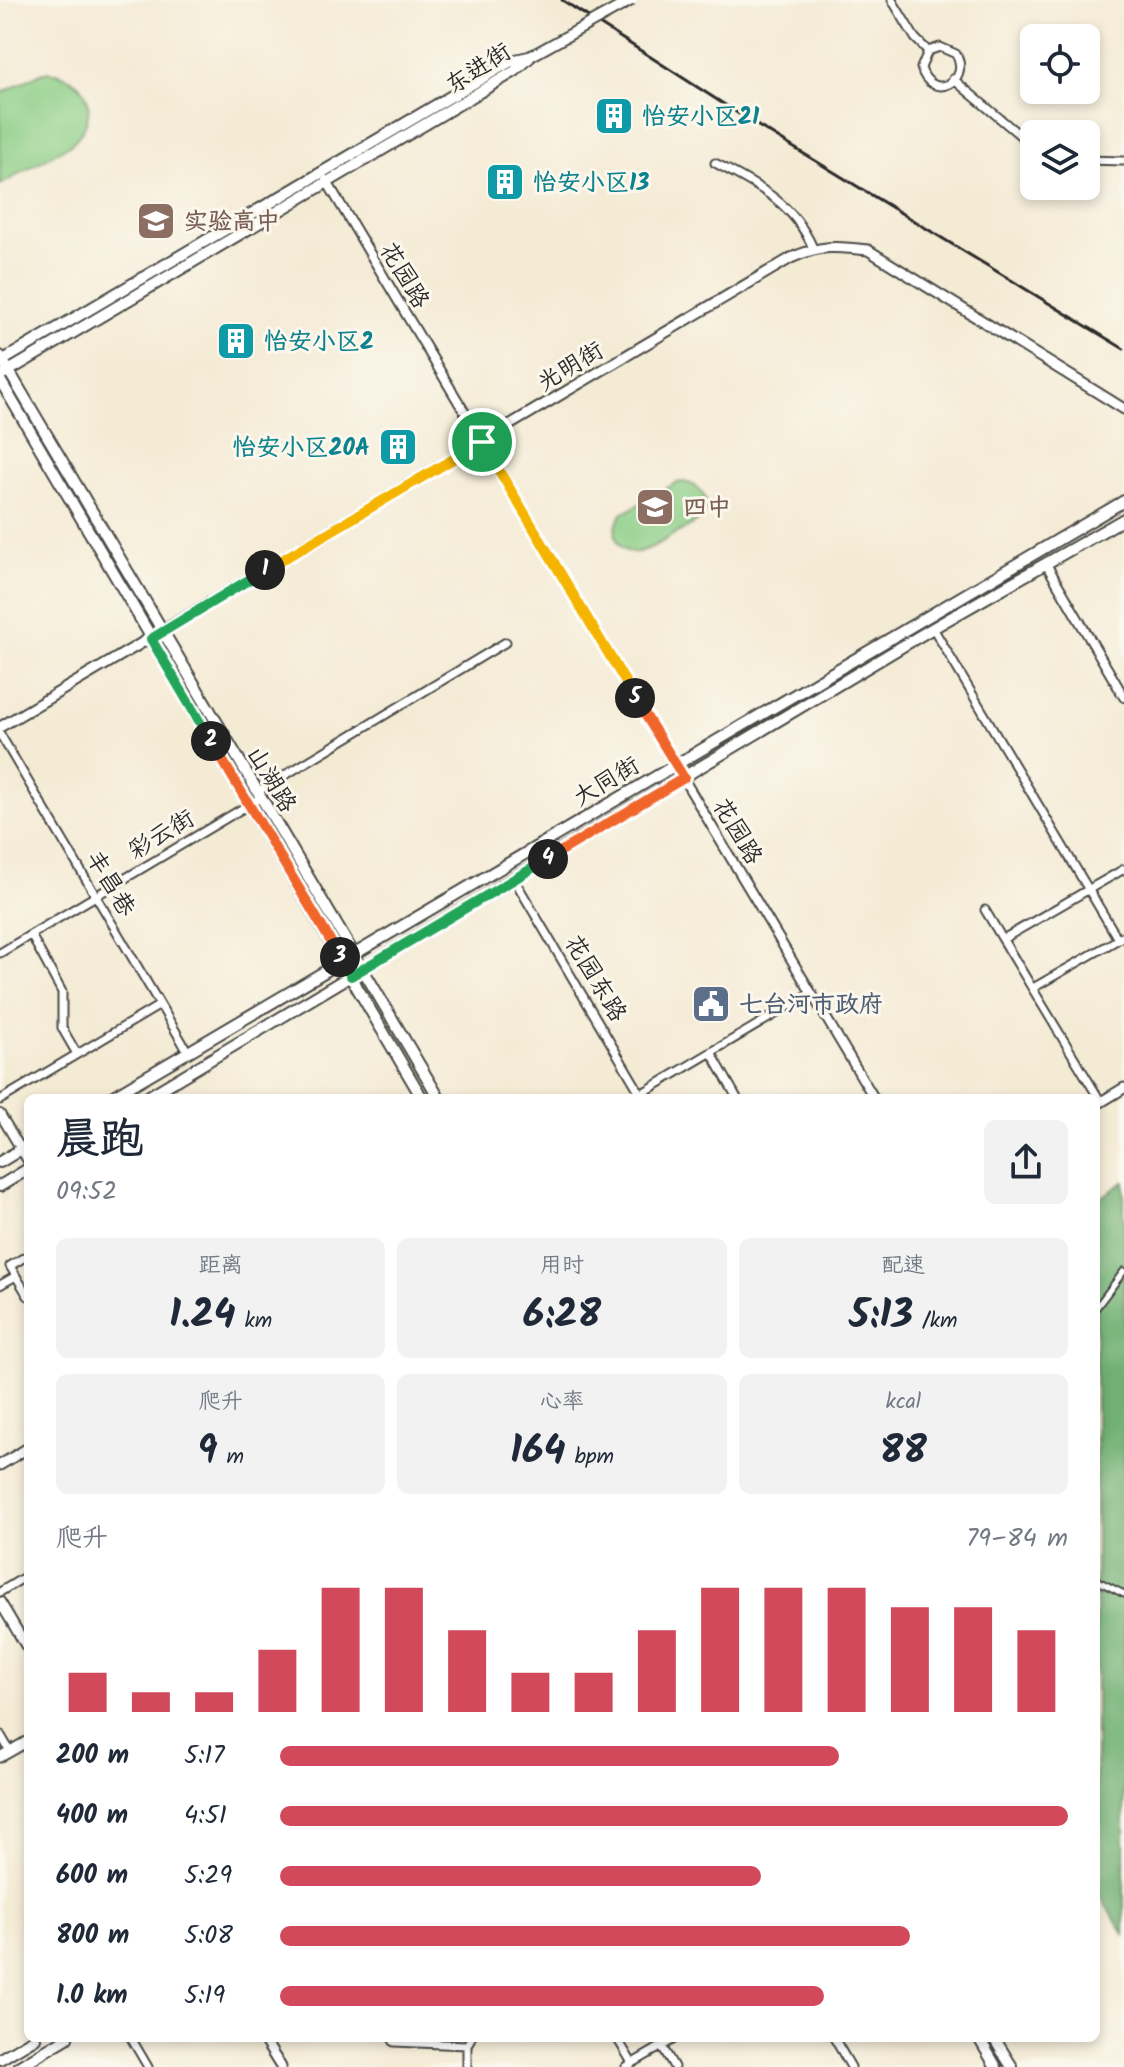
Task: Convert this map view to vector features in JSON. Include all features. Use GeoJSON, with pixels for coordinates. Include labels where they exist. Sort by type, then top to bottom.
{"type":"FeatureCollection","features":[{"type":"Feature","properties":{"kind":"main road"},"geometry":{"type":"LineString","coordinates":[[531,56],[632,0]]}},
{"type":"Feature","properties":{"kind":"main road","name":"东进街"},"geometry":{"type":"LineString","coordinates":[[1,359],[511,61],[531,56]]}},
{"type":"Feature","properties":{"kind":"main road","name":"东进街"},"geometry":{"type":"LineString","coordinates":[[3,376],[515,71],[531,56]]}},
{"type":"Feature","properties":{"kind":"main road","name":"光明街"},"geometry":{"type":"LineString","coordinates":[[0,727],[791,258],[813,248],[838,246],[868,250],[1124,409]]}},
{"type":"Feature","properties":{"kind":"main road","name":"山湖路"},"geometry":{"type":"LineString","coordinates":[[1,359],[3,376],[151,639],[420,1094]]}},
{"type":"Feature","properties":{"kind":"main road","name":"山湖路"},"geometry":{"type":"LineString","coordinates":[[3,376],[161,632],[437,1094]]}},
{"type":"Feature","properties":{"kind":"main road","name":"大同街"},"geometry":{"type":"LineString","coordinates":[[117,1094],[1124,501]]}},
{"type":"Feature","properties":{"kind":"main road","name":"大同街"},"geometry":{"type":"LineString","coordinates":[[153,1094],[933,628],[1124,519]]}},
{"type":"Feature","properties":{"kind":"main road"},"geometry":{"type":"LineString","coordinates":[[1100,1102],[1124,1088]]}},
{"type":"Feature","properties":{"kind":"main road"},"geometry":{"type":"LineString","coordinates":[[0,1162],[24,1148]]}},
{"type":"Feature","properties":{"kind":"main road"},"geometry":{"type":"LineString","coordinates":[[0,1186],[24,1171]]}},
{"type":"Feature","properties":{"kind":"main road"},"geometry":{"type":"LineString","coordinates":[[0,1465],[24,1450]]}},
{"type":"Feature","properties":{"kind":"main road"},"geometry":{"type":"LineString","coordinates":[[0,1602],[24,1642]]}},
{"type":"Feature","properties":{"kind":"main road"},"geometry":{"type":"LineString","coordinates":[[0,1757],[24,1743]]}},
{"type":"Feature","properties":{"kind":"main road"},"geometry":{"type":"LineString","coordinates":[[0,2059],[28,2042]]}},
{"type":"Feature","properties":{"kind":"main road"},"geometry":{"type":"LineString","coordinates":[[18,2067],[60,2042]]}},
{"type":"Feature","properties":{"kind":"main road"},"geometry":{"type":"LineString","coordinates":[[265,2042],[281,2067]]}},
{"type":"Feature","properties":{"kind":"main road"},"geometry":{"type":"LineString","coordinates":[[981,2042],[996,2067]]}},
{"type":"Feature","properties":{"kind":"main road"},"geometry":{"type":"LineString","coordinates":[[996,2042],[1012,2067]]}},
{"type":"Feature","properties":{"kind":"street"},"geometry":{"type":"LineString","coordinates":[[892,0],[915,38],[928,51]]}},
{"type":"Feature","properties":{"kind":"street"},"geometry":{"type":"LineString","coordinates":[[940,47],[956,54],[960,73],[951,83],[938,86],[926,80],[921,68],[928,51],[940,47]]}},
{"type":"Feature","properties":{"kind":"street"},"geometry":{"type":"LineString","coordinates":[[953,79],[1020,135]]}},
{"type":"Feature","properties":{"kind":"street"},"geometry":{"type":"LineString","coordinates":[[1100,160],[1124,161]]}},
{"type":"Feature","properties":{"kind":"street"},"geometry":{"type":"LineString","coordinates":[[715,163],[769,191],[804,228],[813,248]]}},
{"type":"Feature","properties":{"kind":"street","name":"花园路"},"geometry":{"type":"LineString","coordinates":[[321,173],[872,1094]]}},
{"type":"Feature","properties":{"kind":"street"},"geometry":{"type":"LineString","coordinates":[[1046,564],[1124,697]]}},
{"type":"Feature","properties":{"kind":"street"},"geometry":{"type":"LineString","coordinates":[[933,628],[1121,937],[1033,988]]}},
{"type":"Feature","properties":{"kind":"street","name":"彩云街"},"geometry":{"type":"LineString","coordinates":[[0,953],[249,805],[259,795],[506,642]]}},
{"type":"Feature","properties":{"kind":"street","name":"丰昌巷"},"geometry":{"type":"LineString","coordinates":[[0,734],[188,1052]]}},
{"type":"Feature","properties":{"kind":"street"},"geometry":{"type":"LineString","coordinates":[[1003,939],[1124,869]]}},
{"type":"Feature","properties":{"kind":"street","name":"花园东路"},"geometry":{"type":"LineString","coordinates":[[514,879],[637,1094]]}},
{"type":"Feature","properties":{"kind":"street"},"geometry":{"type":"LineString","coordinates":[[985,910],[1094,1094]]}},
{"type":"Feature","properties":{"kind":"street"},"geometry":{"type":"LineString","coordinates":[[31,935],[62,992],[62,1028],[77,1054]]}},
{"type":"Feature","properties":{"kind":"street"},"geometry":{"type":"LineString","coordinates":[[644,1094],[811,993]]}},
{"type":"Feature","properties":{"kind":"street"},"geometry":{"type":"LineString","coordinates":[[0,1100],[160,1005]]}},
{"type":"Feature","properties":{"kind":"street"},"geometry":{"type":"LineString","coordinates":[[711,1052],[735,1094]]}},
{"type":"Feature","properties":{"kind":"street"},"geometry":{"type":"LineString","coordinates":[[0,1114],[24,1148]]}},
{"type":"Feature","properties":{"kind":"street"},"geometry":{"type":"LineString","coordinates":[[24,1257],[10,1266],[24,1289]]}},
{"type":"Feature","properties":{"kind":"street"},"geometry":{"type":"LineString","coordinates":[[1100,1303],[1124,1271]]}},
{"type":"Feature","properties":{"kind":"street"},"geometry":{"type":"LineString","coordinates":[[0,1285],[16,1276]]}},
{"type":"Feature","properties":{"kind":"street"},"geometry":{"type":"LineString","coordinates":[[0,1592],[24,1577]]}},
{"type":"Feature","properties":{"kind":"street"},"geometry":{"type":"LineString","coordinates":[[1100,1582],[1124,1594]]}},
{"type":"Feature","properties":{"kind":"street"},"geometry":{"type":"LineString","coordinates":[[0,1734],[10,1751]]}},
{"type":"Feature","properties":{"kind":"street"},"geometry":{"type":"LineString","coordinates":[[133,2042],[148,2067]]}},
{"type":"Feature","properties":{"kind":"street"},"geometry":{"type":"LineString","coordinates":[[467,2067],[469,2042]]}},
{"type":"Feature","properties":{"kind":"street"},"geometry":{"type":"LineString","coordinates":[[619,2042],[629,2065],[669,2042]]}},
{"type":"Feature","properties":{"kind":"street"},"geometry":{"type":"LineString","coordinates":[[836,2042],[851,2067]]}},
{"type":"Feature","properties":{"kind":"street"},"geometry":{"type":"LineString","coordinates":[[662,2046],[674,2067]]}},
{"type":"Feature","properties":{"kind":"green space"},"geometry":{"type":"Polygon","coordinates":[[[43,72],[71,79],[80,87],[89,108],[87,120],[71,144],[0,185],[0,94],[43,72]]]}},
{"type":"Feature","properties":{"kind":"green space"},"geometry":{"type":"Polygon","coordinates":[[[684,482],[696,487],[704,496],[706,506],[700,518],[642,551],[627,551],[620,546],[615,531],[622,514],[676,483],[684,482]]]}},
{"type":"Feature","properties":{"kind":"green space"},"geometry":{"type":"Polygon","coordinates":[[[1124,1182],[1124,1934],[1100,1896],[1100,1198],[1124,1182]]]}},
{"type":"Feature","properties":{"kind":"railway"},"geometry":{"type":"LineString","coordinates":[[562,0],[750,121],[1124,349]]}},
{"type":"Feature","properties":{"kind":"place","name":"怡安小区21"},"geometry":{"type":"Point","coordinates":[614,116]}},
{"type":"Feature","properties":{"kind":"place","name":"怡安小区13"},"geometry":{"type":"Point","coordinates":[505,182]}},
{"type":"Feature","properties":{"kind":"place","name":"实验高中"},"geometry":{"type":"Point","coordinates":[156,221]}},
{"type":"Feature","properties":{"kind":"place","name":"怡安小区2"},"geometry":{"type":"Point","coordinates":[236,341]}},
{"type":"Feature","properties":{"kind":"place","name":"怡安小区20A"},"geometry":{"type":"Point","coordinates":[398,447]}},
{"type":"Feature","properties":{"kind":"place","name":"四中"},"geometry":{"type":"Point","coordinates":[655,507]}},
{"type":"Feature","properties":{"kind":"place","name":"七台河市政府"},"geometry":{"type":"Point","coordinates":[711,1004]}},
{"type":"Feature","properties":{"kind":"route"},"geometry":{"type":"LineString","coordinates":[[482,442],[684,778],[351,976],[151,639],[482,442]]}}]}
